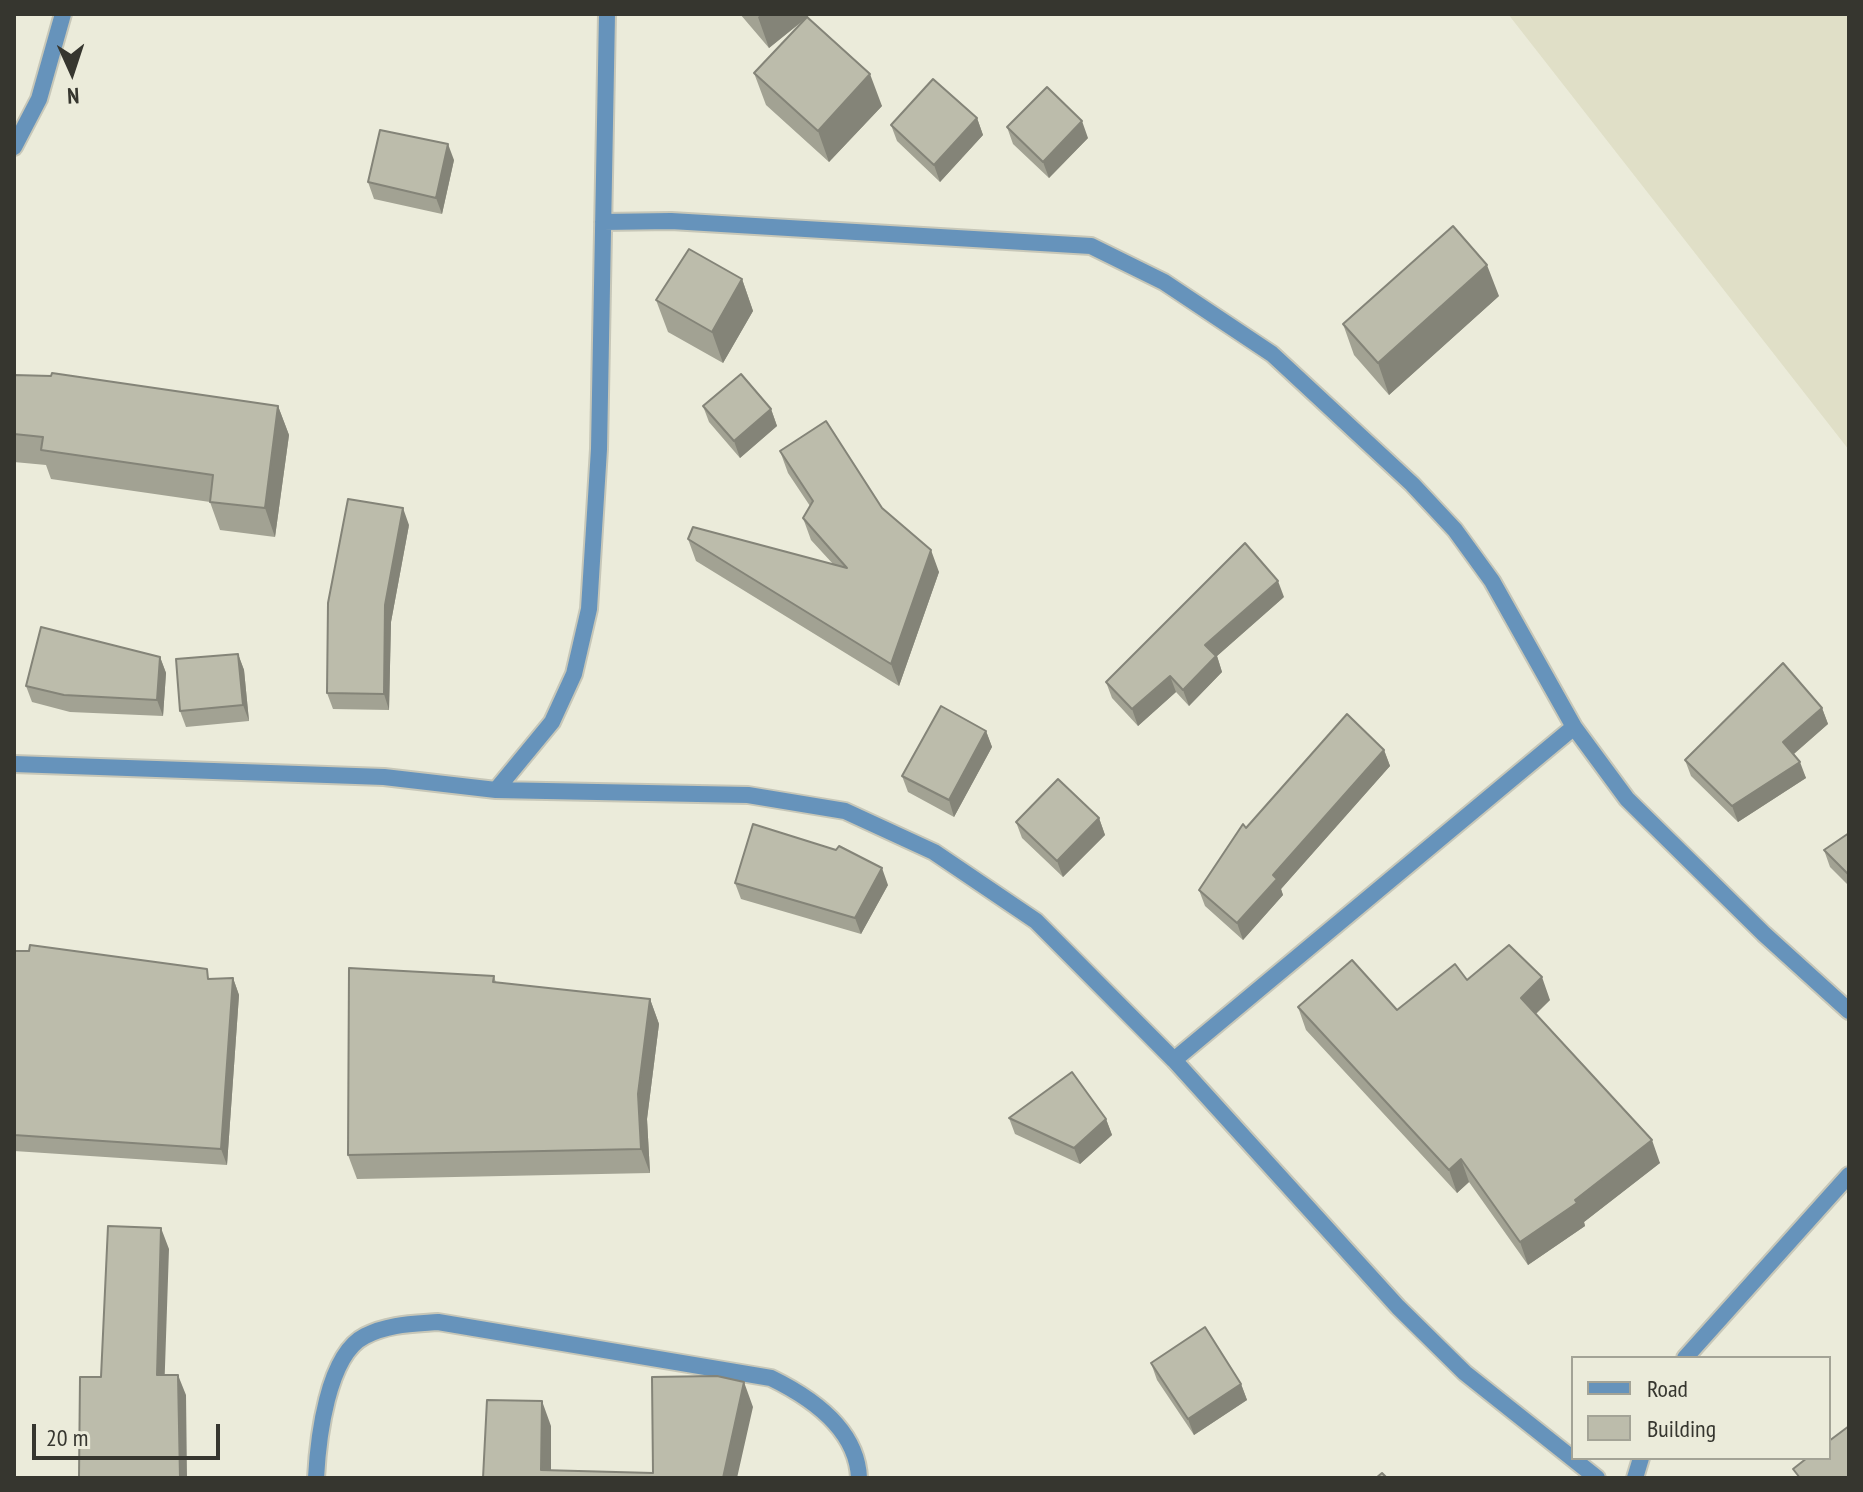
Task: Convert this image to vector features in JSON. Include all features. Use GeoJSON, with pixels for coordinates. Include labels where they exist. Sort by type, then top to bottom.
{"type":"FeatureCollection","features":[{"type":"Feature","properties":{"kind":"street"},"geometry":{"type":"LineString","coordinates":[[14,147],[39,99],[63,14]]}},
{"type":"Feature","properties":{"kind":"street"},"geometry":{"type":"LineString","coordinates":[[496,790],[552,722],[574,674],[589,609],[599,449],[607,14]]}},
{"type":"Feature","properties":{"kind":"street"},"geometry":{"type":"LineString","coordinates":[[603,222],[671,221],[1091,246],[1164,282],[1272,354],[1412,484],[1444,518],[1492,581],[1574,727],[1627,799],[1764,934],[1849,1011]]}},
{"type":"Feature","properties":{"kind":"street"},"geometry":{"type":"LineString","coordinates":[[1174,1060],[1574,727]]}},
{"type":"Feature","properties":{"kind":"street"},"geometry":{"type":"LineString","coordinates":[[14,764],[384,777],[496,790],[748,795],[845,811],[934,852],[1036,921],[1174,1060],[1398,1307],[1465,1373],[1571,1457]]}},
{"type":"Feature","properties":{"kind":"street"},"geometry":{"type":"LineString","coordinates":[[1687,1356],[1849,1175]]}},
{"type":"Feature","properties":{"kind":"street"},"geometry":{"type":"LineString","coordinates":[[316,1478],[325,1408],[337,1370],[361,1337],[391,1325],[438,1322],[771,1378],[804,1394],[827,1415],[846,1437],[859,1478]]}},
{"type":"Feature","properties":{"kind":"street"},"geometry":{"type":"LineString","coordinates":[[1574,1460],[1597,1478]]}},
{"type":"Feature","properties":{"kind":"shaded area"},"geometry":{"type":"Polygon","coordinates":[[[1508,14],[1849,14],[1849,450],[1508,14]]]}},
{"type":"Feature","properties":{"kind":"building"},"geometry":{"type":"Polygon","coordinates":[[[807,17],[870,74],[818,131],[754,73],[807,17]]]}},
{"type":"Feature","properties":{"kind":"building"},"geometry":{"type":"Polygon","coordinates":[[[933,79],[977,118],[934,165],[891,125],[933,79]]]}},
{"type":"Feature","properties":{"kind":"building"},"geometry":{"type":"Polygon","coordinates":[[[1047,87],[1082,121],[1043,162],[1007,127],[1047,87]]]}},
{"type":"Feature","properties":{"kind":"building"},"geometry":{"type":"Polygon","coordinates":[[[380,130],[448,144],[436,198],[368,182],[380,130]]]}},
{"type":"Feature","properties":{"kind":"building"},"geometry":{"type":"Polygon","coordinates":[[[1453,226],[1487,265],[1378,363],[1343,324],[1453,226]]]}},
{"type":"Feature","properties":{"kind":"building"},"geometry":{"type":"Polygon","coordinates":[[[689,249],[742,279],[712,332],[656,300],[689,249]]]}},
{"type":"Feature","properties":{"kind":"building"},"geometry":{"type":"Polygon","coordinates":[[[52,373],[278,406],[265,508],[210,502],[213,475],[41,450],[43,437],[14,434],[14,375],[51,376],[52,373]]]}},
{"type":"Feature","properties":{"kind":"building"},"geometry":{"type":"Polygon","coordinates":[[[741,374],[771,409],[734,441],[703,406],[741,374]]]}},
{"type":"Feature","properties":{"kind":"building"},"geometry":{"type":"Polygon","coordinates":[[[826,421],[882,508],[931,550],[891,664],[688,539],[693,527],[847,568],[803,518],[813,501],[780,451],[826,421]]]}},
{"type":"Feature","properties":{"kind":"building"},"geometry":{"type":"Polygon","coordinates":[[[348,499],[403,508],[385,605],[384,694],[327,693],[328,603],[348,499]]]}},
{"type":"Feature","properties":{"kind":"building"},"geometry":{"type":"Polygon","coordinates":[[[1245,543],[1278,581],[1205,645],[1216,656],[1183,690],[1170,676],[1132,709],[1106,682],[1245,543]]]}},
{"type":"Feature","properties":{"kind":"building"},"geometry":{"type":"Polygon","coordinates":[[[41,627],[160,657],[157,700],[64,695],[26,686],[41,627]]]}},
{"type":"Feature","properties":{"kind":"building"},"geometry":{"type":"Polygon","coordinates":[[[238,654],[243,705],[180,711],[176,659],[238,654]]]}},
{"type":"Feature","properties":{"kind":"building"},"geometry":{"type":"Polygon","coordinates":[[[1783,663],[1822,708],[1783,742],[1800,762],[1732,806],[1685,760],[1783,663]]]}},
{"type":"Feature","properties":{"kind":"building"},"geometry":{"type":"Polygon","coordinates":[[[941,706],[986,731],[949,800],[902,776],[941,706]]]}},
{"type":"Feature","properties":{"kind":"building"},"geometry":{"type":"Polygon","coordinates":[[[1347,714],[1384,750],[1273,875],[1277,879],[1237,923],[1199,890],[1243,824],[1246,828],[1347,714]]]}},
{"type":"Feature","properties":{"kind":"building"},"geometry":{"type":"Polygon","coordinates":[[[1058,779],[1099,818],[1057,861],[1016,822],[1058,779]]]}},
{"type":"Feature","properties":{"kind":"building"},"geometry":{"type":"Polygon","coordinates":[[[753,824],[836,850],[839,846],[882,868],[855,918],[735,883],[753,824]]]}},
{"type":"Feature","properties":{"kind":"building"},"geometry":{"type":"Polygon","coordinates":[[[1849,833],[1849,875],[1824,850],[1849,833]]]}},
{"type":"Feature","properties":{"kind":"building"},"geometry":{"type":"Polygon","coordinates":[[[30,945],[207,969],[208,979],[233,978],[221,1149],[14,1135],[14,951],[29,951],[30,945]]]}},
{"type":"Feature","properties":{"kind":"building"},"geometry":{"type":"Polygon","coordinates":[[[1509,945],[1542,977],[1521,998],[1652,1140],[1575,1200],[1577,1203],[1520,1242],[1461,1159],[1449,1170],[1298,1007],[1352,960],[1397,1010],[1455,964],[1467,980],[1509,945]]]}},
{"type":"Feature","properties":{"kind":"building"},"geometry":{"type":"Polygon","coordinates":[[[349,968],[494,976],[493,982],[650,999],[638,1094],[641,1149],[348,1155],[349,968]]]}},
{"type":"Feature","properties":{"kind":"building"},"geometry":{"type":"Polygon","coordinates":[[[1072,1072],[1106,1119],[1074,1148],[1009,1118],[1072,1072]]]}},
{"type":"Feature","properties":{"kind":"building"},"geometry":{"type":"Polygon","coordinates":[[[108,1226],[161,1228],[157,1375],[178,1375],[180,1478],[79,1478],[80,1377],[101,1377],[108,1226]]]}},
{"type":"Feature","properties":{"kind":"building"},"geometry":{"type":"Polygon","coordinates":[[[1205,1327],[1241,1384],[1188,1419],[1151,1363],[1205,1327]]]}},
{"type":"Feature","properties":{"kind":"building"},"geometry":{"type":"Polygon","coordinates":[[[717,1376],[744,1382],[723,1478],[483,1478],[487,1400],[542,1401],[541,1470],[653,1473],[652,1377],[717,1376]]]}},
{"type":"Feature","properties":{"kind":"building"},"geometry":{"type":"Polygon","coordinates":[[[1849,1426],[1849,1478],[1800,1478],[1793,1469],[1804,1460],[1831,1460],[1831,1440],[1849,1426]]]}}]}
